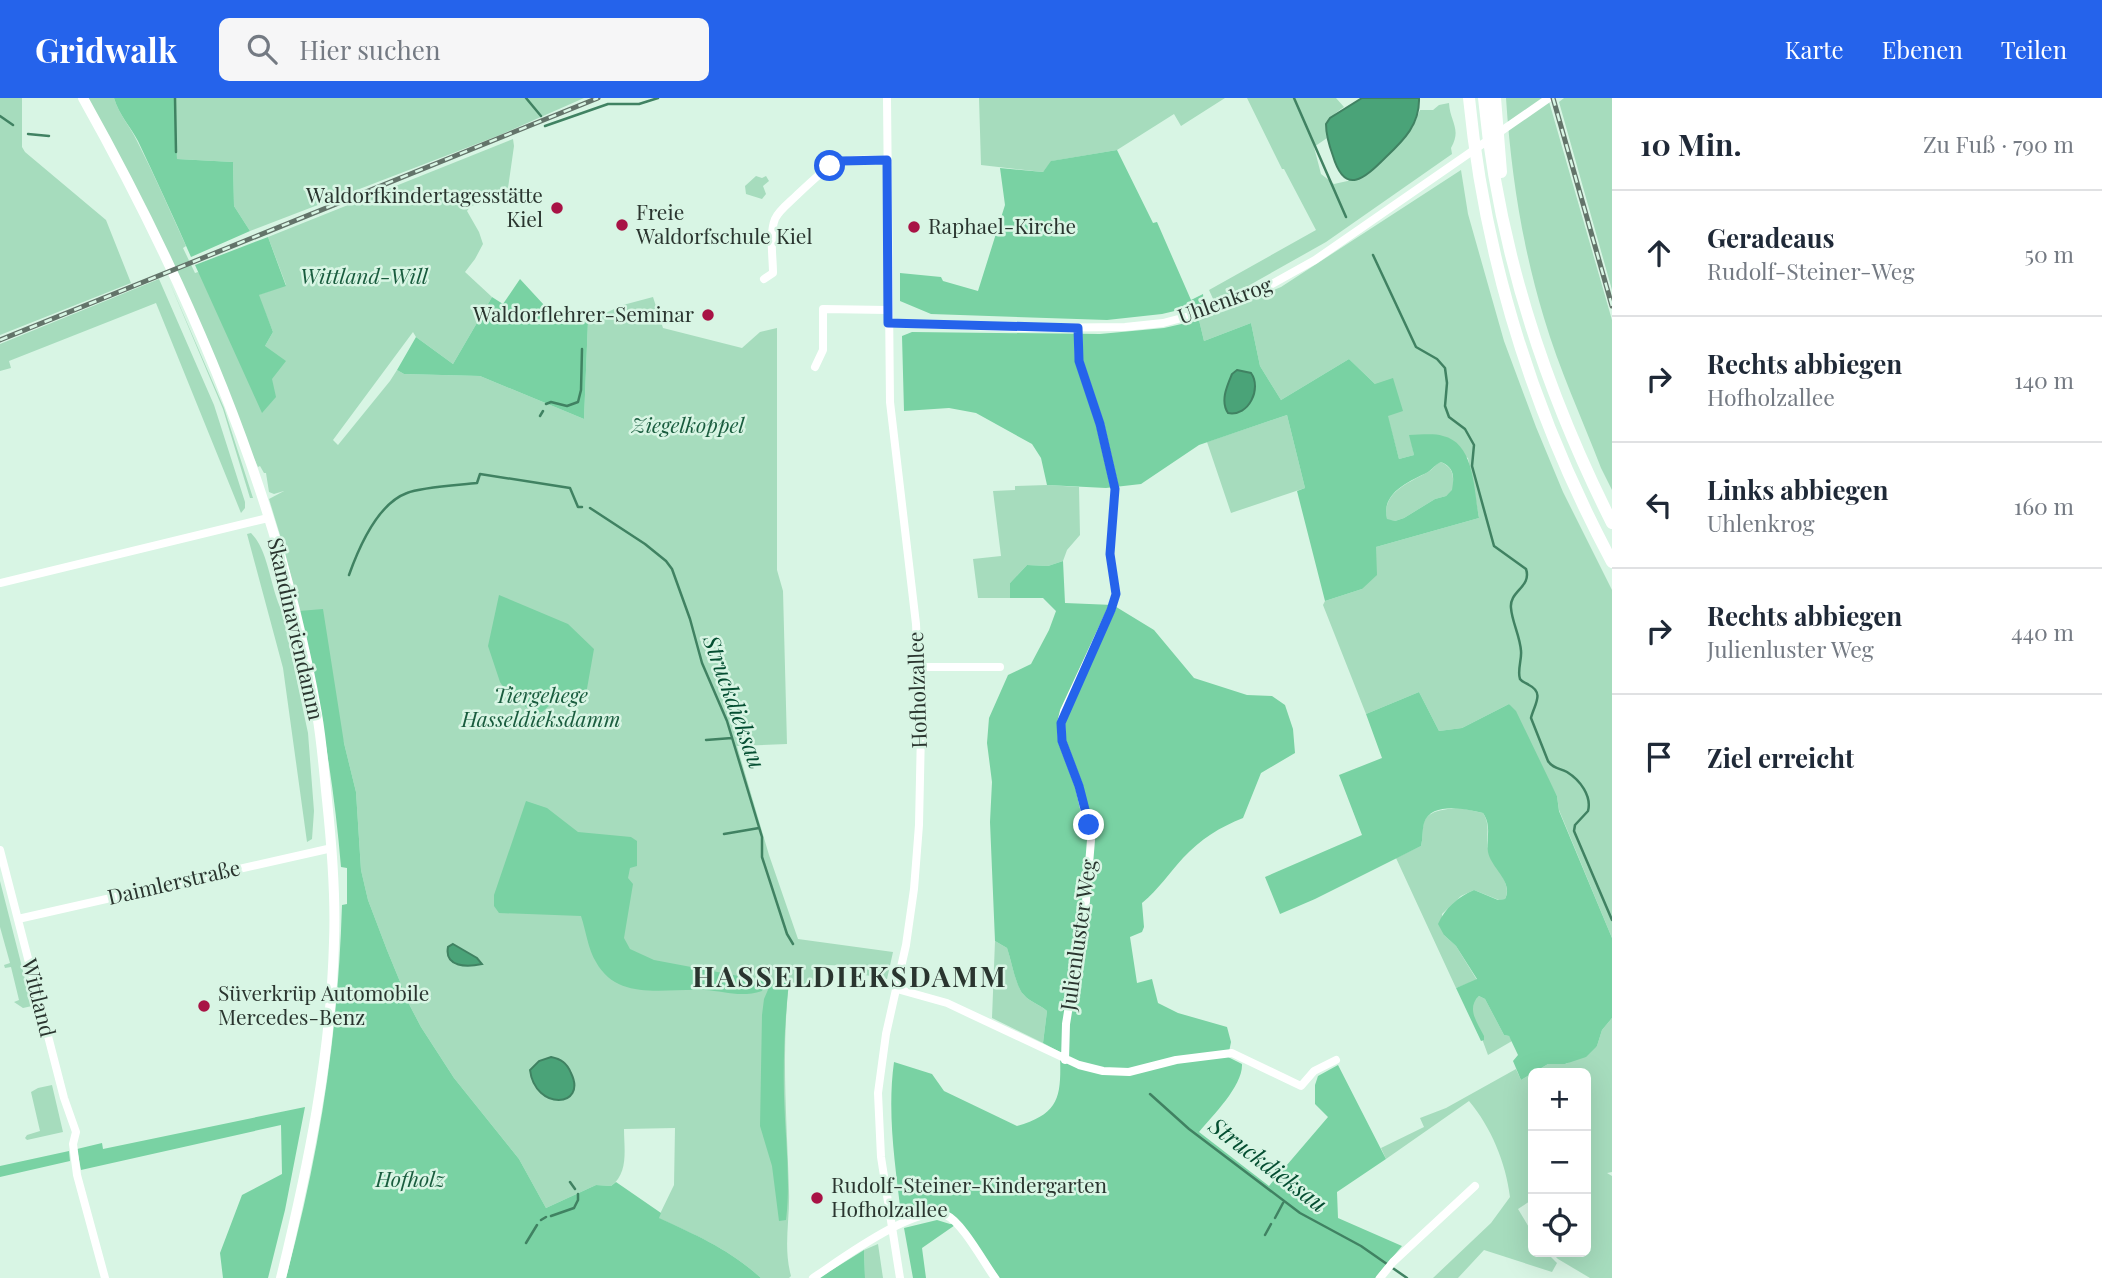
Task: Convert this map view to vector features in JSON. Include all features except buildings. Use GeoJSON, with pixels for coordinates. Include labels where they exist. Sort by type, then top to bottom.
{"type":"FeatureCollection","features":[{"type":"Feature","properties":{"kind":"highway"},"geometry":{"type":"LineString","coordinates":[[1469,98],[1481,190],[1510,316],[1543,412],[1570,476],[1612,562]]}},
{"type":"Feature","properties":{"kind":"highway"},"geometry":{"type":"LineString","coordinates":[[1484,98],[1495,189],[1523,299],[1560,407],[1612,523]]}},
{"type":"Feature","properties":{"kind":"highway"},"geometry":{"type":"LineString","coordinates":[[1495,98],[1505,228]]}},
{"type":"Feature","properties":{"kind":"main road","name":"Skandinaviendamm"},"geometry":{"type":"LineString","coordinates":[[83,98],[166,261],[208,355],[268,518],[292,598],[316,708],[334,880],[334,940],[326,1056],[310,1154],[281,1278]]}},
{"type":"Feature","properties":{"kind":"street","name":"Hofholzallee"},"geometry":{"type":"LineString","coordinates":[[887,98],[891,421],[919,667],[921,731],[917,855],[907,936],[886,1034],[878,1093],[879,1133],[900,1278]]}},
{"type":"Feature","properties":{"kind":"street","name":"Uhlenkrog"},"geometry":{"type":"LineString","coordinates":[[888,323],[1125,327],[1163,323],[1203,313],[1277,283],[1315,260],[1549,98]]}},
{"type":"Feature","properties":{"kind":"street"},"geometry":{"type":"LineString","coordinates":[[764,279],[773,273],[774,222],[794,198],[833,164],[841,161],[887,160]]}},
{"type":"Feature","properties":{"kind":"street"},"geometry":{"type":"LineString","coordinates":[[815,368],[823,350],[822,309],[888,310]]}},
{"type":"Feature","properties":{"kind":"street","name":"Julienluster Weg"},"geometry":{"type":"LineString","coordinates":[[1065,1060],[1066,1024],[1086,901],[1091,839],[1079,786],[1062,741],[1061,723],[1116,594],[1110,554],[1115,489],[1100,424],[1079,361],[1078,328]]}},
{"type":"Feature","properties":{"kind":"street"},"geometry":{"type":"LineString","coordinates":[[0,583],[268,518]]}},
{"type":"Feature","properties":{"kind":"street"},"geometry":{"type":"LineString","coordinates":[[919,667],[1000,667]]}},
{"type":"Feature","properties":{"kind":"street","name":"Daimlerstraße"},"geometry":{"type":"LineString","coordinates":[[18,919],[331,848]]}},
{"type":"Feature","properties":{"kind":"street","name":"Wittland"},"geometry":{"type":"LineString","coordinates":[[0,850],[64,1098],[76,1132],[73,1144],[77,1175],[105,1278]]}},
{"type":"Feature","properties":{"kind":"street"},"geometry":{"type":"LineString","coordinates":[[897,989],[947,1003],[1065,1060],[1102,1071],[1129,1072],[1176,1060],[1232,1053],[1301,1086],[1314,1071],[1336,1060]]}},
{"type":"Feature","properties":{"kind":"street"},"geometry":{"type":"LineString","coordinates":[[1382,1274],[1475,1186]]}},
{"type":"Feature","properties":{"kind":"street"},"geometry":{"type":"LineString","coordinates":[[813,1278],[892,1227],[908,1219],[938,1214],[947,1215],[957,1223],[995,1278]]}},
{"type":"Feature","properties":{"kind":"green space"},"geometry":{"type":"Polygon","coordinates":[[[0,98],[22,98],[22,147],[106,220],[131,283],[0,335],[0,98]]]}},
{"type":"Feature","properties":{"kind":"green space","name":"Tiergehege Hasseldieksdamm"},"geometry":{"type":"Polygon","coordinates":[[[87,98],[114,98],[156,180],[186,246],[183,248],[195,273],[198,272],[265,346],[273,332],[258,295],[286,285],[268,237],[513,139],[508,188],[467,211],[483,244],[465,272],[492,297],[453,364],[413,332],[333,440],[338,445],[397,370],[404,374],[480,376],[584,419],[588,321],[623,305],[653,297],[663,328],[742,348],[760,332],[777,328],[777,570],[783,591],[787,744],[737,746],[769,855],[798,939],[893,952],[887,979],[865,975],[855,966],[826,965],[812,985],[789,982],[785,1061],[789,1278],[761,1278],[725,1251],[658,1218],[674,1185],[675,1128],[624,1129],[623,1168],[617,1181],[611,1186],[596,1185],[546,1208],[519,1159],[454,1078],[421,1027],[368,900],[361,870],[356,792],[344,743],[299,611],[269,499],[284,491],[274,494],[269,492],[266,473],[258,467],[87,98]]]}},
{"type":"Feature","properties":{"kind":"green space"},"geometry":{"type":"Polygon","coordinates":[[[114,98],[175,98],[177,159],[233,162],[234,206],[250,231],[191,257],[138,141],[114,98]]]}},
{"type":"Feature","properties":{"kind":"green space"},"geometry":{"type":"Polygon","coordinates":[[[175,98],[584,98],[500,135],[250,231],[234,206],[233,162],[177,159],[175,98]]]}},
{"type":"Feature","properties":{"kind":"green space"},"geometry":{"type":"Polygon","coordinates":[[[979,98],[1225,98],[1181,126],[1174,114],[1117,150],[1052,161],[1043,172],[981,165],[979,98]]]}},
{"type":"Feature","properties":{"kind":"green space"},"geometry":{"type":"Polygon","coordinates":[[[1247,98],[1336,98],[1344,107],[1330,120],[1327,138],[1314,147],[1321,174],[1334,184],[1361,178],[1413,127],[1420,110],[1433,110],[1439,105],[1449,103],[1455,130],[1452,154],[1326,242],[1239,291],[1214,301],[1209,290],[1316,230],[1247,98]]]}},
{"type":"Feature","properties":{"kind":"green space"},"geometry":{"type":"Polygon","coordinates":[[[1506,98],[1548,98],[1612,320],[1612,490],[1564,375],[1536,291],[1519,209],[1506,98]]]}},
{"type":"Feature","properties":{"kind":"green space"},"geometry":{"type":"Polygon","coordinates":[[[1564,98],[1612,98],[1612,290],[1559,102],[1564,98]]]}},
{"type":"Feature","properties":{"kind":"green space"},"geometry":{"type":"Polygon","coordinates":[[[1117,150],[1153,223],[1157,222],[1191,300],[1203,294],[1204,304],[1162,314],[1107,320],[931,314],[900,301],[900,273],[941,277],[943,281],[978,291],[1005,205],[1000,168],[1043,172],[1051,161],[1117,150]]]}},
{"type":"Feature","properties":{"kind":"green space"},"geometry":{"type":"Polygon","coordinates":[[[1461,170],[1468,214],[1504,341],[1563,492],[1612,590],[1612,938],[1559,810],[1557,796],[1509,704],[1462,728],[1439,731],[1419,692],[1366,714],[1323,605],[1325,601],[1362,589],[1376,547],[1479,518],[1468,458],[1410,435],[1414,455],[1399,459],[1375,384],[1349,359],[1281,400],[1260,366],[1251,323],[1204,341],[1199,320],[1281,287],[1461,170]]]}},
{"type":"Feature","properties":{"kind":"green space"},"geometry":{"type":"Polygon","coordinates":[[[756,176],[766,176],[769,181],[763,186],[766,194],[762,199],[746,194],[745,186],[756,176]]]}},
{"type":"Feature","properties":{"kind":"green space"},"geometry":{"type":"Polygon","coordinates":[[[268,237],[286,286],[259,295],[273,332],[265,346],[286,361],[272,379],[276,397],[262,413],[195,265],[268,237]]]}},
{"type":"Feature","properties":{"kind":"green space"},"geometry":{"type":"Polygon","coordinates":[[[159,279],[214,405],[245,502],[241,513],[156,303],[9,361],[11,368],[0,371],[0,344],[159,279]]]}},
{"type":"Feature","properties":{"kind":"green space"},"geometry":{"type":"Polygon","coordinates":[[[520,279],[556,318],[588,321],[584,419],[480,376],[404,374],[397,370],[416,337],[453,364],[492,297],[503,304],[520,279]]]}},
{"type":"Feature","properties":{"kind":"green space"},"geometry":{"type":"Polygon","coordinates":[[[169,281],[224,408],[253,498],[250,498],[223,409],[169,281]]]}},
{"type":"Feature","properties":{"kind":"green space"},"geometry":{"type":"Polygon","coordinates":[[[1199,320],[1204,341],[1251,323],[1260,366],[1281,400],[1349,359],[1375,384],[1393,378],[1403,411],[1388,416],[1399,459],[1414,455],[1409,435],[1435,435],[1454,440],[1467,458],[1471,470],[1479,518],[1376,547],[1377,575],[1362,589],[1325,601],[1297,491],[1305,488],[1287,415],[1199,445],[1141,484],[1106,488],[1047,485],[1041,458],[1032,444],[976,413],[949,408],[904,411],[902,336],[912,332],[1100,334],[1164,328],[1199,320]],[[1439,463],[1398,489],[1388,502],[1387,519],[1395,521],[1404,518],[1435,499],[1446,496],[1452,490],[1453,477],[1446,464],[1439,463]]]}},
{"type":"Feature","properties":{"kind":"green space"},"geometry":{"type":"Polygon","coordinates":[[[1287,415],[1305,488],[1231,513],[1207,442],[1287,415]]]}},
{"type":"Feature","properties":{"kind":"green space"},"geometry":{"type":"Polygon","coordinates":[[[1441,462],[1451,470],[1453,490],[1404,518],[1387,520],[1386,510],[1392,495],[1441,462]]]}},
{"type":"Feature","properties":{"kind":"green space"},"geometry":{"type":"Polygon","coordinates":[[[1015,486],[1079,487],[1080,535],[1067,550],[1063,561],[1048,566],[1027,565],[1010,583],[1010,598],[978,598],[973,559],[1001,556],[993,491],[1015,490],[1015,486]]]}},
{"type":"Feature","properties":{"kind":"green space"},"geometry":{"type":"Polygon","coordinates":[[[251,533],[266,560],[282,611],[308,733],[314,811],[312,839],[307,842],[283,668],[247,534],[251,533]]]}},
{"type":"Feature","properties":{"kind":"green space"},"geometry":{"type":"Polygon","coordinates":[[[1063,561],[1065,603],[1113,605],[1154,630],[1194,678],[1247,695],[1272,696],[1285,705],[1293,729],[1295,753],[1261,773],[1243,818],[1204,839],[1142,903],[1144,927],[1142,932],[1130,937],[1137,983],[1152,979],[1158,1003],[1178,1013],[1227,1027],[1231,1042],[1228,1057],[1242,1064],[1241,1073],[1233,1091],[1199,1132],[1269,1186],[1328,1117],[1315,1104],[1315,1085],[1318,1076],[1338,1065],[1386,1159],[1337,1192],[1338,1218],[1402,1246],[1375,1278],[1000,1278],[958,1223],[922,1248],[926,1278],[913,1278],[904,1228],[937,1220],[957,1223],[938,1212],[901,1214],[892,1119],[894,1062],[932,1074],[944,1091],[1017,1126],[1043,1115],[1051,1108],[1059,1090],[1060,1052],[1043,1043],[1047,1011],[1021,991],[1007,948],[995,941],[990,822],[992,782],[987,743],[989,718],[1008,675],[1031,664],[1056,611],[1043,598],[1010,598],[1010,583],[1027,565],[1048,566],[1063,561]]]}},
{"type":"Feature","properties":{"kind":"green space"},"geometry":{"type":"Polygon","coordinates":[[[499,595],[568,624],[594,649],[585,700],[565,692],[542,712],[532,712],[506,691],[500,682],[488,646],[499,595]]]}},
{"type":"Feature","properties":{"kind":"green space","name":"Hofholz"},"geometry":{"type":"Polygon","coordinates":[[[323,609],[344,743],[356,792],[361,870],[368,900],[410,1006],[454,1078],[519,1159],[546,1208],[596,1185],[611,1186],[616,1182],[661,1213],[659,1218],[725,1251],[761,1278],[286,1278],[318,1139],[336,1001],[342,905],[347,904],[347,868],[341,867],[325,739],[299,611],[323,609]]]}},
{"type":"Feature","properties":{"kind":"green space"},"geometry":{"type":"Polygon","coordinates":[[[1419,692],[1439,731],[1462,728],[1509,704],[1516,711],[1557,796],[1559,811],[1612,938],[1612,1018],[1602,1030],[1597,1046],[1586,1057],[1565,1064],[1528,1068],[1528,1076],[1521,1080],[1513,1061],[1518,1055],[1485,999],[1479,996],[1473,1005],[1474,1015],[1484,1036],[1481,1041],[1456,988],[1477,979],[1456,946],[1444,935],[1438,924],[1441,918],[1453,904],[1474,890],[1498,900],[1505,899],[1507,893],[1507,887],[1488,852],[1488,827],[1483,813],[1450,808],[1434,812],[1424,823],[1421,846],[1280,914],[1265,877],[1362,835],[1339,775],[1382,758],[1366,714],[1419,692]]]}},
{"type":"Feature","properties":{"kind":"green space"},"geometry":{"type":"Polygon","coordinates":[[[526,801],[547,808],[578,832],[631,837],[637,841],[637,866],[630,868],[628,878],[633,884],[624,938],[630,949],[654,960],[766,981],[762,991],[740,994],[630,988],[605,975],[596,962],[581,916],[499,913],[494,906],[494,895],[526,801]]]}},
{"type":"Feature","properties":{"kind":"green space"},"geometry":{"type":"Polygon","coordinates":[[[1460,808],[1483,813],[1486,818],[1489,852],[1505,881],[1507,893],[1505,899],[1499,900],[1474,890],[1461,896],[1442,914],[1444,935],[1456,946],[1477,980],[1456,988],[1396,858],[1421,846],[1424,822],[1430,814],[1460,808]]]}},
{"type":"Feature","properties":{"kind":"green space"},"geometry":{"type":"Polygon","coordinates":[[[0,881],[32,1006],[23,1008],[14,1002],[19,1000],[11,967],[5,968],[4,965],[10,963],[0,927],[0,881]]]}},
{"type":"Feature","properties":{"kind":"green space"},"geometry":{"type":"Polygon","coordinates":[[[995,941],[1007,948],[1021,991],[1047,1011],[1043,1043],[992,1018],[995,941]]]}},
{"type":"Feature","properties":{"kind":"green space"},"geometry":{"type":"Polygon","coordinates":[[[789,981],[784,1066],[787,1205],[786,1220],[779,1221],[772,1166],[760,1126],[762,1015],[764,999],[770,985],[789,981]]]}},
{"type":"Feature","properties":{"kind":"green space"},"geometry":{"type":"Polygon","coordinates":[[[1479,996],[1485,999],[1504,1035],[1509,1036],[1512,1041],[1488,1055],[1471,1009],[1479,996]]]}},
{"type":"Feature","properties":{"kind":"green space"},"geometry":{"type":"Polygon","coordinates":[[[1612,1018],[1612,1172],[1607,1173],[1612,1176],[1612,1278],[1590,1278],[1556,1257],[1591,1257],[1591,1068],[1541,1068],[1548,1064],[1566,1064],[1597,1046],[1602,1030],[1612,1018]]]}},
{"type":"Feature","properties":{"kind":"green space"},"geometry":{"type":"Polygon","coordinates":[[[1516,1069],[1521,1080],[1528,1076],[1528,1202],[1518,1209],[1528,1226],[1528,1257],[1551,1257],[1557,1263],[1552,1272],[1484,1250],[1458,1278],[1433,1278],[1491,1223],[1510,1197],[1496,1146],[1469,1101],[1386,1159],[1381,1148],[1424,1127],[1420,1118],[1446,1108],[1516,1069]]]}},
{"type":"Feature","properties":{"kind":"green space"},"geometry":{"type":"Polygon","coordinates":[[[52,1085],[63,1132],[27,1140],[27,1135],[40,1131],[31,1092],[52,1085]]]}},
{"type":"Feature","properties":{"kind":"green space"},"geometry":{"type":"Polygon","coordinates":[[[305,1107],[285,1210],[268,1278],[223,1278],[220,1253],[242,1195],[282,1174],[281,1125],[81,1170],[77,1149],[102,1143],[103,1149],[305,1107]]]}},
{"type":"Feature","properties":{"kind":"green space"},"geometry":{"type":"Polygon","coordinates":[[[69,1151],[70,1161],[0,1177],[0,1166],[69,1151]]]}},
{"type":"Feature","properties":{"kind":"green space"},"geometry":{"type":"Polygon","coordinates":[[[878,1244],[883,1278],[865,1278],[864,1250],[878,1244]]]}},
{"type":"Feature","properties":{"kind":"green space"},"geometry":{"type":"Polygon","coordinates":[[[864,1250],[865,1278],[819,1278],[864,1250]]]}},
{"type":"Feature","properties":{"kind":"shaded area"},"geometry":{"type":"Polygon","coordinates":[[[1362,98],[1419,98],[1419,107],[1414,124],[1399,144],[1370,172],[1356,180],[1349,180],[1338,168],[1328,140],[1326,124],[1330,118],[1362,98]]]}},
{"type":"Feature","properties":{"kind":"shaded area"},"geometry":{"type":"Polygon","coordinates":[[[1237,370],[1251,373],[1254,393],[1252,400],[1242,411],[1228,413],[1225,394],[1232,374],[1237,370]]]}},
{"type":"Feature","properties":{"kind":"shaded area"},"geometry":{"type":"Polygon","coordinates":[[[453,944],[477,958],[482,964],[470,966],[453,962],[448,954],[448,947],[453,944]]]}},
{"type":"Feature","properties":{"kind":"shaded area"},"geometry":{"type":"Polygon","coordinates":[[[551,1057],[563,1062],[571,1073],[574,1085],[567,1098],[550,1098],[541,1093],[534,1083],[530,1070],[539,1061],[551,1057]]]}},
{"type":"Feature","properties":{"kind":"waterway"},"geometry":{"type":"LineString","coordinates":[[175,98],[176,152]]}},
{"type":"Feature","properties":{"kind":"waterway"},"geometry":{"type":"LineString","coordinates":[[526,98],[541,116]]}},
{"type":"Feature","properties":{"kind":"waterway"},"geometry":{"type":"LineString","coordinates":[[545,126],[608,104],[639,104],[658,98]]}},
{"type":"Feature","properties":{"kind":"waterway"},"geometry":{"type":"LineString","coordinates":[[1294,98],[1346,217]]}},
{"type":"Feature","properties":{"kind":"waterway"},"geometry":{"type":"LineString","coordinates":[[0,116],[13,125]]}},
{"type":"Feature","properties":{"kind":"waterway"},"geometry":{"type":"LineString","coordinates":[[28,134],[49,136]]}},
{"type":"Feature","properties":{"kind":"waterway"},"geometry":{"type":"LineString","coordinates":[[1373,255],[1416,347],[1437,359],[1445,368],[1445,406],[1449,417],[1465,429],[1474,445],[1472,466],[1494,546],[1526,569],[1526,580],[1511,602],[1521,651],[1519,676],[1536,692],[1537,700],[1531,718],[1548,761],[1554,767],[1572,775],[1587,794],[1588,811],[1575,825],[1574,831],[1612,920]]}},
{"type":"Feature","properties":{"kind":"waterway"},"geometry":{"type":"LineString","coordinates":[[546,404],[551,402],[567,406],[578,402],[582,349]]}},
{"type":"Feature","properties":{"kind":"waterway"},"geometry":{"type":"LineString","coordinates":[[540,416],[543,411]]}},
{"type":"Feature","properties":{"kind":"waterway","name":"Struckdieksau"},"geometry":{"type":"LineString","coordinates":[[349,575],[378,516],[396,499],[413,491],[477,483],[480,474],[570,488],[578,507],[582,507]]}},
{"type":"Feature","properties":{"kind":"waterway","name":"Struckdieksau"},"geometry":{"type":"LineString","coordinates":[[590,508],[645,544],[672,569],[702,663],[727,721],[762,837],[762,857],[787,934],[793,944]]}},
{"type":"Feature","properties":{"kind":"waterway"},"geometry":{"type":"LineString","coordinates":[[706,740],[732,738]]}},
{"type":"Feature","properties":{"kind":"waterway"},"geometry":{"type":"LineString","coordinates":[[724,834],[759,828]]}},
{"type":"Feature","properties":{"kind":"waterway","name":"Struckdieksau"},"geometry":{"type":"LineString","coordinates":[[1150,1094],[1189,1129],[1300,1213],[1361,1246],[1407,1278]]}},
{"type":"Feature","properties":{"kind":"waterway"},"geometry":{"type":"LineString","coordinates":[[570,1182],[575,1189]]}},
{"type":"Feature","properties":{"kind":"waterway"},"geometry":{"type":"LineString","coordinates":[[551,1216],[574,1208],[578,1194]]}},
{"type":"Feature","properties":{"kind":"waterway"},"geometry":{"type":"LineString","coordinates":[[1275,1218],[1283,1203]]}},
{"type":"Feature","properties":{"kind":"waterway"},"geometry":{"type":"LineString","coordinates":[[541,1220],[546,1217]]}},
{"type":"Feature","properties":{"kind":"waterway"},"geometry":{"type":"LineString","coordinates":[[1265,1235],[1271,1224]]}},
{"type":"Feature","properties":{"kind":"waterway"},"geometry":{"type":"LineString","coordinates":[[526,1243],[537,1225]]}},
{"type":"Feature","properties":{"kind":"railway"},"geometry":{"type":"LineString","coordinates":[[0,340],[598,98]]}},
{"type":"Feature","properties":{"kind":"railway"},"geometry":{"type":"LineString","coordinates":[[1553,98],[1612,306]]}},
{"type":"Feature","properties":{"kind":"place","name":"Waldorfkindertagesstätte Kiel"},"geometry":{"type":"Point","coordinates":[557,208]}},
{"type":"Feature","properties":{"kind":"place","name":"Freie Waldorfschule Kiel"},"geometry":{"type":"Point","coordinates":[622,225]}},
{"type":"Feature","properties":{"kind":"place","name":"Raphael-Kirche"},"geometry":{"type":"Point","coordinates":[914,227]}},
{"type":"Feature","properties":{"kind":"place","name":"Waldorflehrer-Seminar"},"geometry":{"type":"Point","coordinates":[708,315]}},
{"type":"Feature","properties":{"kind":"place","name":"Süverkrüp Automobile Mercedes-Benz"},"geometry":{"type":"Point","coordinates":[204,1006]}},
{"type":"Feature","properties":{"kind":"place","name":"Rudolf-Steiner-Kindergarten Hofholzallee"},"geometry":{"type":"Point","coordinates":[817,1198]}},
{"type":"Feature","properties":{"kind":"district","name":"HASSELDIEKSDAMM"},"geometry":{"type":"Point","coordinates":[850,977]}},
{"type":"Feature","properties":{"kind":"route"},"geometry":{"type":"LineString","coordinates":[[830,166],[841,161],[887,160],[888,323],[1078,328],[1079,361],[1100,424],[1115,489],[1110,534],[1115,598],[1093,653],[1064,711],[1060,733],[1079,786],[1089,825]]}},
{"type":"Feature","properties":{"kind":"park label","name":"Wittland-Will"},"geometry":{"type":"Point","coordinates":[364,277]}},
{"type":"Feature","properties":{"kind":"park label","name":"Ziegelkoppel"},"geometry":{"type":"Point","coordinates":[688,426]}}]}
